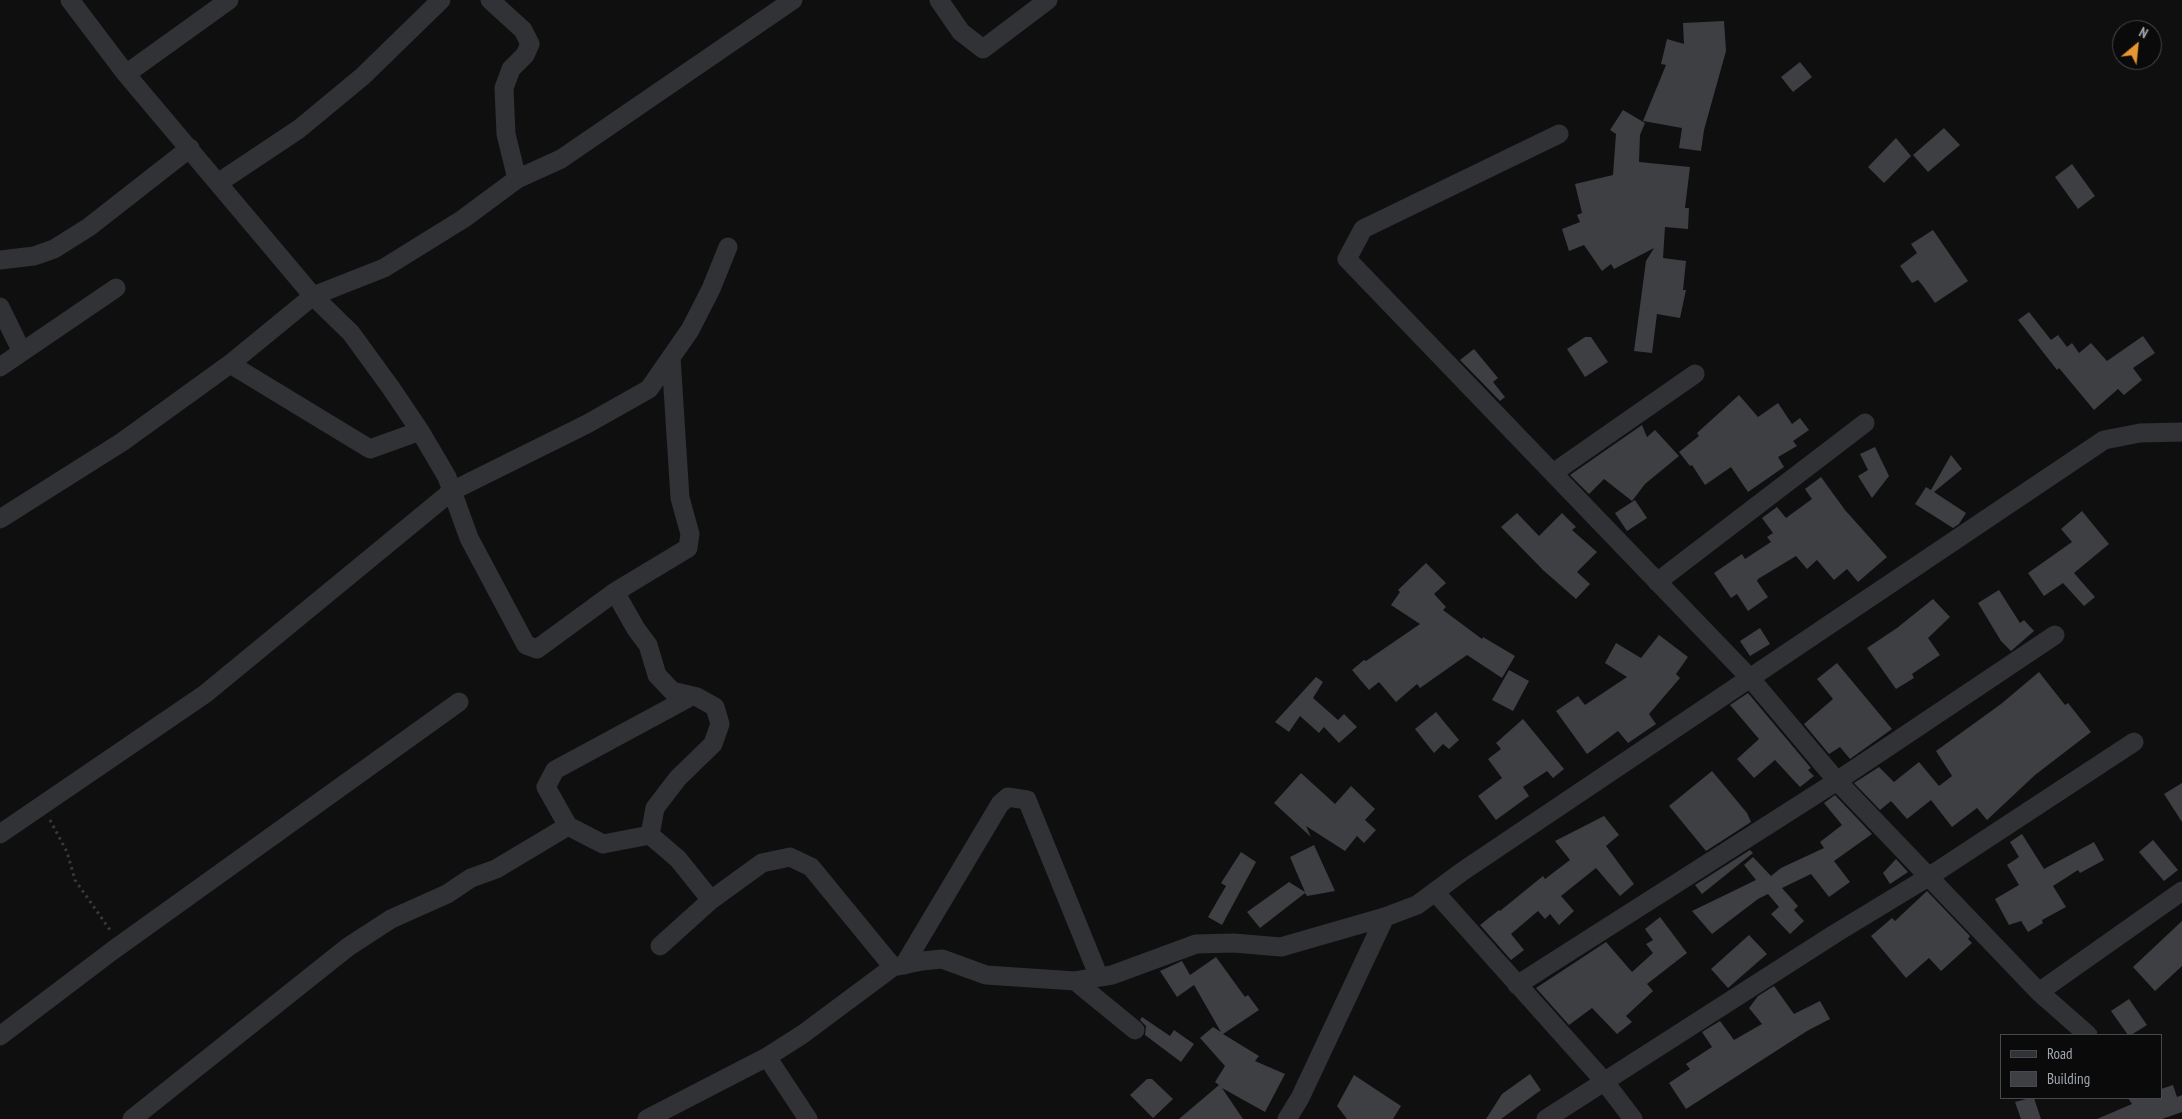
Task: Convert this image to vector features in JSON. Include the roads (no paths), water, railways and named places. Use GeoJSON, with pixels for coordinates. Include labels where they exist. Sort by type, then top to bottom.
{"type":"FeatureCollection","features":[{"type":"Feature","properties":{"kind":"street"},"geometry":{"type":"LineString","coordinates":[[70,0],[126,74],[190,148],[312,296],[351,333],[420,431],[447,477],[469,538],[526,645],[537,649],[615,592],[688,548],[690,534],[680,498],[671,357]]}},
{"type":"Feature","properties":{"kind":"street"},"geometry":{"type":"LineString","coordinates":[[126,74],[229,0]]}},
{"type":"Feature","properties":{"kind":"street"},"geometry":{"type":"LineString","coordinates":[[218,183],[299,129],[363,76],[441,0]]}},
{"type":"Feature","properties":{"kind":"street"},"geometry":{"type":"LineString","coordinates":[[490,0],[523,30],[530,44],[525,55],[511,69],[504,88],[506,134],[517,179]]}},
{"type":"Feature","properties":{"kind":"street"},"geometry":{"type":"LineString","coordinates":[[0,519],[122,442],[230,364],[312,296],[384,268],[462,219],[517,179],[561,159],[793,0]]}},
{"type":"Feature","properties":{"kind":"street"},"geometry":{"type":"LineString","coordinates":[[940,0],[961,32],[983,49],[1048,0]]}},
{"type":"Feature","properties":{"kind":"street"},"geometry":{"type":"LineString","coordinates":[[1559,134],[1363,229],[1347,259],[1751,679],[1837,781],[2039,992],[2087,1034]]}},
{"type":"Feature","properties":{"kind":"street"},"geometry":{"type":"LineString","coordinates":[[0,260],[34,256],[54,249],[89,227],[190,148]]}},
{"type":"Feature","properties":{"kind":"street"},"geometry":{"type":"LineString","coordinates":[[0,834],[41,804],[205,694],[452,492],[587,424],[649,390],[690,330],[711,289],[728,247]]}},
{"type":"Feature","properties":{"kind":"street"},"geometry":{"type":"LineString","coordinates":[[0,367],[116,288]]}},
{"type":"Feature","properties":{"kind":"street"},"geometry":{"type":"LineString","coordinates":[[0,306],[22,352]]}},
{"type":"Feature","properties":{"kind":"street"},"geometry":{"type":"LineString","coordinates":[[230,364],[370,449],[420,431]]}},
{"type":"Feature","properties":{"kind":"street"},"geometry":{"type":"LineString","coordinates":[[1553,473],[1695,374]]}},
{"type":"Feature","properties":{"kind":"street"},"geometry":{"type":"LineString","coordinates":[[1657,582],[1865,422]]}},
{"type":"Feature","properties":{"kind":"street"},"geometry":{"type":"LineString","coordinates":[[898,966],[942,959],[986,975],[1074,982],[1112,975],[1196,944],[1234,943],[1281,947],[1385,917],[1417,905],[2104,440],[2140,433],[2182,432]]}},
{"type":"Feature","properties":{"kind":"street"},"geometry":{"type":"LineString","coordinates":[[615,592],[636,629],[648,645],[658,675],[672,690],[692,696],[715,708],[720,724],[713,744],[678,778],[656,808],[650,835]]}},
{"type":"Feature","properties":{"kind":"street"},"geometry":{"type":"LineString","coordinates":[[1517,985],[1837,781],[2055,636]]}},
{"type":"Feature","properties":{"kind":"street"},"geometry":{"type":"LineString","coordinates":[[650,835],[603,844],[568,826],[546,787],[555,770],[692,696]]}},
{"type":"Feature","properties":{"kind":"street"},"geometry":{"type":"LineString","coordinates":[[0,1036],[121,944],[459,702]]}},
{"type":"Feature","properties":{"kind":"street"},"geometry":{"type":"LineString","coordinates":[[1546,1119],[1836,933],[1930,876],[2134,742]]}},
{"type":"Feature","properties":{"kind":"street"},"geometry":{"type":"LineString","coordinates":[[647,1119],[767,1057],[803,1034],[898,966],[1000,804],[1008,797],[1027,800],[1099,978]]}},
{"type":"Feature","properties":{"kind":"street"},"geometry":{"type":"LineString","coordinates":[[132,1119],[348,948],[391,919],[447,894],[471,878],[496,869],[568,826]]}},
{"type":"Feature","properties":{"kind":"street"},"geometry":{"type":"LineString","coordinates":[[650,835],[678,860],[711,900]]}},
{"type":"Feature","properties":{"kind":"street"},"geometry":{"type":"LineString","coordinates":[[660,946],[711,900],[762,863],[790,857],[810,867],[898,966]]}},
{"type":"Feature","properties":{"kind":"street"},"geometry":{"type":"LineString","coordinates":[[2039,992],[2182,891]]}},
{"type":"Feature","properties":{"kind":"street"},"geometry":{"type":"LineString","coordinates":[[1435,892],[1604,1081],[1633,1119]]}},
{"type":"Feature","properties":{"kind":"street"},"geometry":{"type":"LineString","coordinates":[[1287,1119],[1300,1098],[1385,917]]}},
{"type":"Feature","properties":{"kind":"street"},"geometry":{"type":"LineString","coordinates":[[1074,982],[1135,1030]]}},
{"type":"Feature","properties":{"kind":"street"},"geometry":{"type":"LineString","coordinates":[[767,1057],[808,1119]]}}]}
